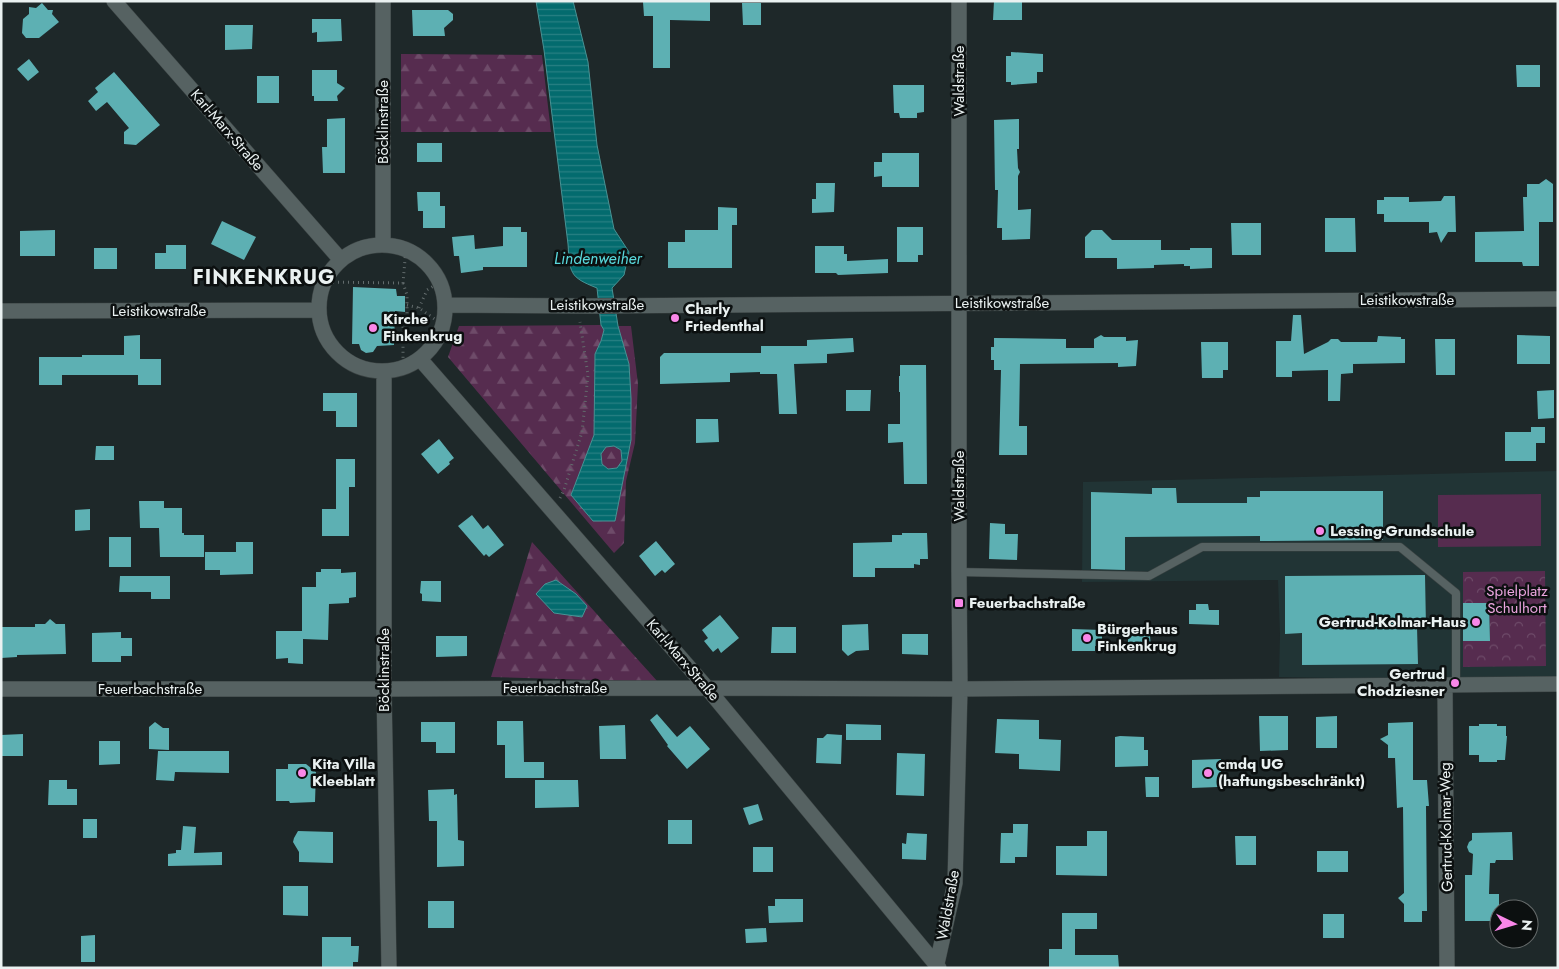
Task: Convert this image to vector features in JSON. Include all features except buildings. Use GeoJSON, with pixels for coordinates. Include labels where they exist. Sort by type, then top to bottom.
{"type":"FeatureCollection","features":[{"type":"Feature","properties":{"kind":"street","name":"Karl-Marx-Straße"},"geometry":{"type":"LineString","coordinates":[[114,1],[340,259]]}},
{"type":"Feature","properties":{"kind":"street","name":"Böcklinstraße"},"geometry":{"type":"LineString","coordinates":[[383,1],[383,244]]}},
{"type":"Feature","properties":{"kind":"street","name":"Waldstraße"},"geometry":{"type":"LineString","coordinates":[[937,967],[955,883],[960,689],[959,1]]}},
{"type":"Feature","properties":{"kind":"street"},"geometry":{"type":"LineString","coordinates":[[383,244],[406,248],[426,262],[440,282],[446,305],[443,325],[434,344],[420,358],[403,368],[384,371],[360,368],[338,355],[324,335],[318,310],[323,282],[340,259],[360,247],[383,244]]}},
{"type":"Feature","properties":{"kind":"street","name":"Leistikowstraße"},"geometry":{"type":"LineString","coordinates":[[446,305],[620,306],[1558,299]]}},
{"type":"Feature","properties":{"kind":"street","name":"Leistikowstraße"},"geometry":{"type":"LineString","coordinates":[[1,311],[318,310]]}},
{"type":"Feature","properties":{"kind":"street","name":"Karl-Marx-Straße"},"geometry":{"type":"LineString","coordinates":[[420,358],[707,688],[937,967]]}},
{"type":"Feature","properties":{"kind":"street","name":"Böcklinstraße"},"geometry":{"type":"LineString","coordinates":[[384,371],[384,689],[389,968]]}},
{"type":"Feature","properties":{"kind":"street","name":"Feuerbachstraße"},"geometry":{"type":"LineString","coordinates":[[1,689],[960,689],[1558,684]]}},
{"type":"Feature","properties":{"kind":"street","name":"Gertrud-Kolmar-Weg"},"geometry":{"type":"LineString","coordinates":[[1447,968],[1450,686]]}},
{"type":"Feature","properties":{"kind":"lane"},"geometry":{"type":"LineString","coordinates":[[959,572],[1149,576],[1202,547],[1400,547],[1456,593],[1450,686]]}},
{"type":"Feature","properties":{"kind":"path"},"geometry":{"type":"LineString","coordinates":[[403,368],[403,326],[407,314],[407,295],[403,283],[406,248]]}},
{"type":"Feature","properties":{"kind":"path"},"geometry":{"type":"LineString","coordinates":[[323,282],[403,283]]}},
{"type":"Feature","properties":{"kind":"path"},"geometry":{"type":"LineString","coordinates":[[419,308],[427,290],[440,282]]}},
{"type":"Feature","properties":{"kind":"path"},"geometry":{"type":"LineString","coordinates":[[407,305],[419,308],[443,325]]}},
{"type":"Feature","properties":{"kind":"path"},"geometry":{"type":"LineString","coordinates":[[554,510],[564,490],[582,432],[588,376],[585,306]]}},
{"type":"Feature","properties":{"kind":"shaded area","name":"Lessing-Grundschule"},"geometry":{"type":"Polygon","coordinates":[[[1558,471],[1558,682],[1279,677],[1278,580],[1082,582],[1083,482],[1558,471]]]}},
{"type":"Feature","properties":{"kind":"green space"},"geometry":{"type":"Polygon","coordinates":[[[401,54],[542,55],[551,132],[401,132],[401,54]]]}},
{"type":"Feature","properties":{"kind":"green space"},"geometry":{"type":"Polygon","coordinates":[[[601,325],[604,330],[595,354],[594,435],[571,495],[615,521],[631,440],[629,364],[618,326],[631,326],[638,384],[635,443],[626,481],[624,543],[614,553],[448,357],[459,326],[601,325]]]}},
{"type":"Feature","properties":{"kind":"green space"},"geometry":{"type":"Polygon","coordinates":[[[614,446],[621,450],[622,461],[617,468],[608,469],[602,464],[601,454],[606,447],[614,446]]]}},
{"type":"Feature","properties":{"kind":"green space"},"geometry":{"type":"Polygon","coordinates":[[[1541,494],[1541,546],[1438,547],[1438,495],[1541,494]]]}},
{"type":"Feature","properties":{"kind":"green space"},"geometry":{"type":"Polygon","coordinates":[[[532,542],[658,682],[491,677],[532,542]]]}},
{"type":"Feature","properties":{"kind":"green space","name":"Spielplatz Schulhort"},"geometry":{"type":"Polygon","coordinates":[[[1545,571],[1546,666],[1463,667],[1463,641],[1490,641],[1489,603],[1463,603],[1463,572],[1545,571]]]}},
{"type":"Feature","properties":{"kind":"water","name":"Lindenweiher"},"geometry":{"type":"Polygon","coordinates":[[[536,1],[573,1],[588,62],[597,145],[614,229],[629,252],[624,275],[612,288],[618,326],[629,364],[631,398],[631,440],[615,521],[593,521],[571,495],[594,435],[595,354],[604,330],[601,325],[597,288],[576,277],[569,262],[544,50],[536,1]],[[614,446],[606,447],[601,454],[602,464],[608,469],[617,468],[622,461],[621,450],[614,446]]]}},
{"type":"Feature","properties":{"kind":"water"},"geometry":{"type":"Polygon","coordinates":[[[556,580],[576,594],[587,606],[582,617],[554,613],[536,594],[545,584],[556,580]]]}},
{"type":"Feature","properties":{"kind":"place","name":"Charly Friedenthal"},"geometry":{"type":"Point","coordinates":[675,318]}},
{"type":"Feature","properties":{"kind":"place","name":"Kirche Finkenkrug"},"geometry":{"type":"Point","coordinates":[373,328]}},
{"type":"Feature","properties":{"kind":"place","name":"Lessing-Grundschule"},"geometry":{"type":"Point","coordinates":[1320,531]}},
{"type":"Feature","properties":{"kind":"place","name":"Feuerbachstraße"},"geometry":{"type":"Point","coordinates":[959,603]}},
{"type":"Feature","properties":{"kind":"place","name":"Gertrud-Kolmar-Haus"},"geometry":{"type":"Point","coordinates":[1476,622]}},
{"type":"Feature","properties":{"kind":"place","name":"Bürgerhaus Finkenkrug"},"geometry":{"type":"Point","coordinates":[1087,638]}},
{"type":"Feature","properties":{"kind":"place","name":"Gertrud Chodziesner"},"geometry":{"type":"Point","coordinates":[1455,683]}},
{"type":"Feature","properties":{"kind":"place","name":"Kita Villa Kleeblatt"},"geometry":{"type":"Point","coordinates":[302,773]}},
{"type":"Feature","properties":{"kind":"place","name":"cmdq UG (haftungsbeschränkt)"},"geometry":{"type":"Point","coordinates":[1208,773]}},
{"type":"Feature","properties":{"kind":"district","name":"FINKENKRUG"},"geometry":{"type":"Point","coordinates":[264,277]}}]}
